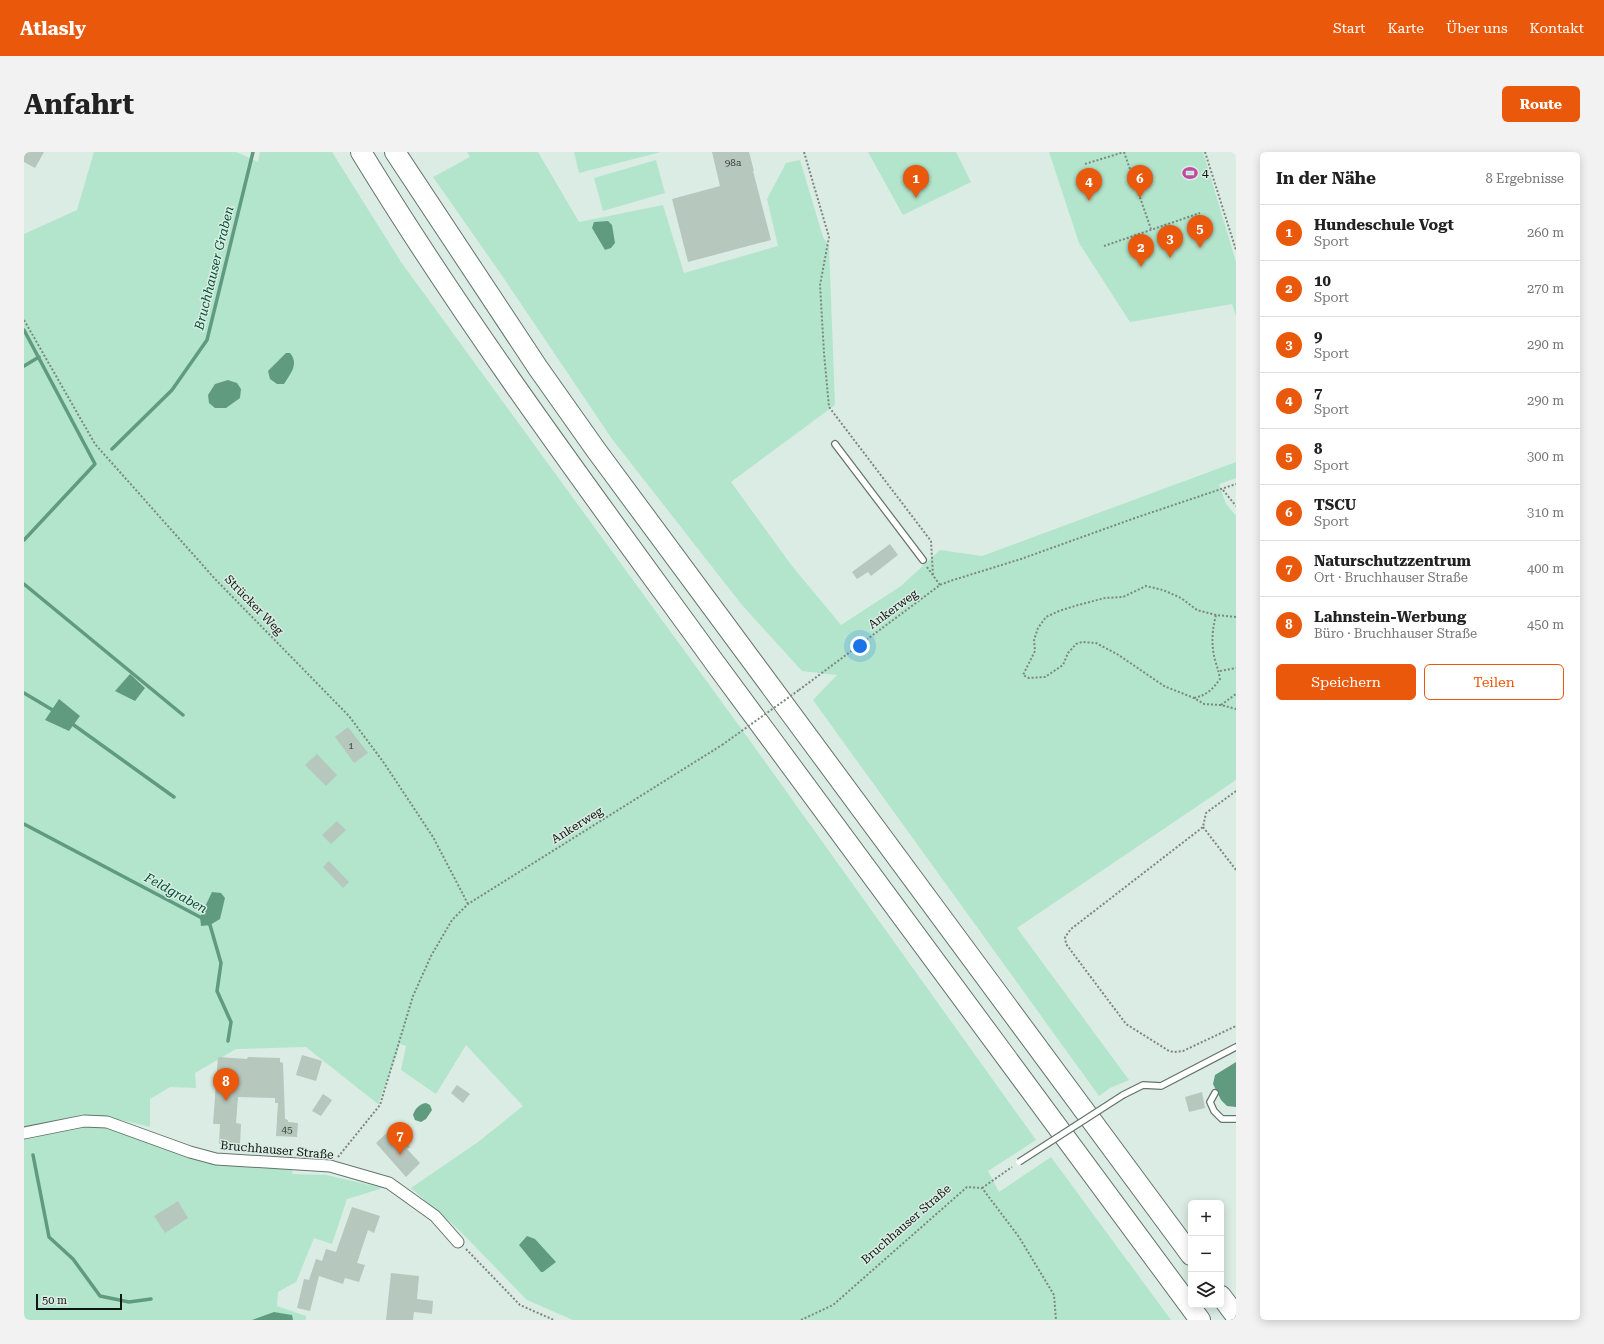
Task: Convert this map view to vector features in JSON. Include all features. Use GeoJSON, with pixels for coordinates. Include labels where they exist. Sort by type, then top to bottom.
{"type":"FeatureCollection","features":[{"type":"Feature","properties":{"kind":"highway"},"geometry":{"type":"LineString","coordinates":[[361,152],[394,206],[513,384],[805,785],[1200,1320]]}},
{"type":"Feature","properties":{"kind":"highway"},"geometry":{"type":"LineString","coordinates":[[395,152],[534,361],[596,450],[1188,1251]]}},
{"type":"Feature","properties":{"kind":"highway"},"geometry":{"type":"LineString","coordinates":[[1224,1300],[1236,1316]]}},
{"type":"Feature","properties":{"kind":"street","name":"Bruchhauser Straße"},"geometry":{"type":"LineString","coordinates":[[24,1133],[84,1121],[107,1122],[190,1152],[216,1159],[330,1166],[389,1183],[435,1216],[458,1242]]}},
{"type":"Feature","properties":{"kind":"lane"},"geometry":{"type":"LineString","coordinates":[[835,444],[923,560]]}},
{"type":"Feature","properties":{"kind":"lane"},"geometry":{"type":"LineString","coordinates":[[1019,1162],[1123,1095],[1143,1086],[1161,1086],[1236,1047]]}},
{"type":"Feature","properties":{"kind":"lane"},"geometry":{"type":"LineString","coordinates":[[1215,1093],[1210,1102],[1214,1111],[1222,1119],[1236,1119]]}},
{"type":"Feature","properties":{"kind":"path"},"geometry":{"type":"LineString","coordinates":[[804,152],[829,237],[820,285],[829,407],[931,541],[933,575]]}},
{"type":"Feature","properties":{"kind":"path"},"geometry":{"type":"LineString","coordinates":[[1085,164],[1124,152],[1151,230]]}},
{"type":"Feature","properties":{"kind":"path"},"geometry":{"type":"LineString","coordinates":[[1205,152],[1236,250]]}},
{"type":"Feature","properties":{"kind":"path"},"geometry":{"type":"LineString","coordinates":[[1104,246],[1200,213]]}},
{"type":"Feature","properties":{"kind":"path","name":"Strücker Weg"},"geometry":{"type":"LineString","coordinates":[[24,320],[95,444],[215,578],[349,716],[384,763],[433,837],[468,904]]}},
{"type":"Feature","properties":{"kind":"path","name":"Ankerweg"},"geometry":{"type":"LineString","coordinates":[[330,1166],[380,1105],[413,996],[431,956],[452,920],[468,904],[722,745],[799,690],[940,585],[1021,559],[1236,484]]}},
{"type":"Feature","properties":{"kind":"path"},"geometry":{"type":"LineString","coordinates":[[1222,490],[1236,506]]}},
{"type":"Feature","properties":{"kind":"path"},"geometry":{"type":"LineString","coordinates":[[923,560],[940,585]]}},
{"type":"Feature","properties":{"kind":"path"},"geometry":{"type":"LineString","coordinates":[[1236,617],[1216,615],[1197,610],[1180,598],[1163,590],[1146,586],[1123,597],[1105,598],[1059,611],[1046,617],[1038,628],[1034,640],[1035,651],[1023,675],[1029,678],[1045,677],[1064,665],[1068,653],[1076,644],[1082,642],[1096,643],[1117,654],[1164,686],[1194,698],[1204,704],[1221,704],[1236,709]]}},
{"type":"Feature","properties":{"kind":"path"},"geometry":{"type":"LineString","coordinates":[[1194,698],[1203,696],[1214,688],[1220,679],[1215,659],[1212,632],[1216,615]]}},
{"type":"Feature","properties":{"kind":"path"},"geometry":{"type":"LineString","coordinates":[[1219,671],[1236,668]]}},
{"type":"Feature","properties":{"kind":"path"},"geometry":{"type":"LineString","coordinates":[[1221,704],[1236,694]]}},
{"type":"Feature","properties":{"kind":"path"},"geometry":{"type":"LineString","coordinates":[[1236,791],[1206,813],[1203,827],[1071,929],[1066,934],[1065,940],[1066,944],[1126,1024],[1169,1051],[1174,1052],[1183,1050],[1236,1026]]}},
{"type":"Feature","properties":{"kind":"path"},"geometry":{"type":"LineString","coordinates":[[1203,827],[1236,870]]}},
{"type":"Feature","properties":{"kind":"path"},"geometry":{"type":"LineString","coordinates":[[1019,1162],[982,1188],[1020,1237],[1054,1295],[1056,1320]]}},
{"type":"Feature","properties":{"kind":"path","name":"Bruchhauser Straße"},"geometry":{"type":"LineString","coordinates":[[801,1320],[833,1305],[968,1187],[982,1188]]}},
{"type":"Feature","properties":{"kind":"path"},"geometry":{"type":"LineString","coordinates":[[458,1242],[520,1306],[554,1320]]}},
{"type":"Feature","properties":{"kind":"shaded area"},"geometry":{"type":"Polygon","coordinates":[[[94,152],[236,152],[258,162],[260,152],[332,152],[401,262],[748,738],[1036,1140],[988,1171],[999,1192],[1051,1157],[1171,1320],[573,1320],[527,1300],[460,1231],[411,1188],[478,1142],[523,1106],[466,1045],[436,1094],[401,1070],[406,1046],[400,1044],[378,1104],[306,1047],[236,1049],[195,1073],[196,1088],[170,1087],[150,1099],[150,1127],[117,1119],[125,1134],[187,1151],[293,1168],[292,1174],[326,1175],[383,1188],[347,1199],[332,1244],[314,1238],[296,1282],[278,1292],[277,1306],[306,1316],[306,1320],[24,1320],[24,234],[77,210],[94,152]]]}},
{"type":"Feature","properties":{"kind":"shaded area"},"geometry":{"type":"Polygon","coordinates":[[[467,152],[538,152],[579,222],[663,205],[684,273],[778,246],[767,199],[786,163],[800,160],[823,237],[829,246],[835,405],[731,482],[792,566],[841,625],[901,586],[940,550],[982,556],[1236,462],[1236,478],[1219,484],[1226,504],[1236,516],[1236,780],[1017,928],[1129,1080],[1110,1088],[1099,1096],[813,700],[837,675],[802,671],[742,605],[612,439],[503,277],[433,177],[470,157],[467,152]]]}},
{"type":"Feature","properties":{"kind":"shaded area"},"geometry":{"type":"Polygon","coordinates":[[[574,152],[661,152],[579,173],[574,152]]]}},
{"type":"Feature","properties":{"kind":"shaded area"},"geometry":{"type":"Polygon","coordinates":[[[868,152],[956,152],[971,182],[903,215],[868,152]]]}},
{"type":"Feature","properties":{"kind":"shaded area"},"geometry":{"type":"Polygon","coordinates":[[[1049,152],[1203,152],[1236,262],[1236,316],[1232,304],[1130,322],[1079,243],[1049,152]]]}},
{"type":"Feature","properties":{"kind":"shaded area"},"geometry":{"type":"Polygon","coordinates":[[[656,160],[665,193],[603,211],[594,178],[656,160]]]}},
{"type":"Feature","properties":{"kind":"shaded area"},"geometry":{"type":"Polygon","coordinates":[[[608,221],[612,225],[615,243],[611,248],[605,250],[592,228],[594,222],[608,221]]]}},
{"type":"Feature","properties":{"kind":"shaded area"},"geometry":{"type":"Polygon","coordinates":[[[286,353],[290,353],[293,357],[294,365],[284,384],[277,384],[270,379],[268,371],[286,353]]]}},
{"type":"Feature","properties":{"kind":"shaded area"},"geometry":{"type":"Polygon","coordinates":[[[228,380],[237,383],[241,389],[240,398],[226,408],[215,408],[209,403],[208,395],[215,384],[228,380]]]}},
{"type":"Feature","properties":{"kind":"shaded area"},"geometry":{"type":"Polygon","coordinates":[[[130,674],[145,688],[135,701],[115,691],[130,674]]]}},
{"type":"Feature","properties":{"kind":"shaded area"},"geometry":{"type":"Polygon","coordinates":[[[59,699],[80,716],[69,731],[45,720],[59,699]]]}},
{"type":"Feature","properties":{"kind":"shaded area"},"geometry":{"type":"Polygon","coordinates":[[[212,892],[221,893],[225,898],[220,919],[210,925],[201,926],[200,917],[212,892]]]}},
{"type":"Feature","properties":{"kind":"shaded area"},"geometry":{"type":"Polygon","coordinates":[[[1236,1062],[1236,1107],[1227,1106],[1221,1100],[1213,1084],[1215,1075],[1236,1062]]]}},
{"type":"Feature","properties":{"kind":"shaded area"},"geometry":{"type":"Polygon","coordinates":[[[426,1103],[430,1105],[432,1110],[426,1119],[421,1122],[415,1120],[413,1115],[415,1111],[419,1106],[426,1103]]]}},
{"type":"Feature","properties":{"kind":"shaded area"},"geometry":{"type":"Polygon","coordinates":[[[527,1236],[535,1239],[556,1262],[543,1272],[541,1272],[519,1245],[527,1236]]]}},
{"type":"Feature","properties":{"kind":"shaded area"},"geometry":{"type":"Polygon","coordinates":[[[274,1312],[292,1315],[293,1320],[252,1320],[274,1312]]]}},
{"type":"Feature","properties":{"kind":"building"},"geometry":{"type":"Polygon","coordinates":[[[24,152],[44,152],[35,168],[24,162],[24,152]]]}},
{"type":"Feature","properties":{"kind":"building"},"geometry":{"type":"Polygon","coordinates":[[[712,152],[749,152],[771,240],[688,262],[672,199],[720,186],[712,152]]]}},
{"type":"Feature","properties":{"kind":"building"},"geometry":{"type":"Polygon","coordinates":[[[890,544],[898,555],[871,576],[868,572],[857,579],[852,572],[890,544]]]}},
{"type":"Feature","properties":{"kind":"building"},"geometry":{"type":"Polygon","coordinates":[[[348,727],[368,753],[354,763],[335,737],[348,727]]]}},
{"type":"Feature","properties":{"kind":"building"},"geometry":{"type":"Polygon","coordinates":[[[317,754],[337,775],[326,786],[305,765],[317,754]]]}},
{"type":"Feature","properties":{"kind":"building"},"geometry":{"type":"Polygon","coordinates":[[[337,821],[346,830],[331,844],[322,835],[337,821]]]}},
{"type":"Feature","properties":{"kind":"building"},"geometry":{"type":"Polygon","coordinates":[[[329,861],[349,882],[343,888],[323,867],[329,861]]]}},
{"type":"Feature","properties":{"kind":"building"},"geometry":{"type":"Polygon","coordinates":[[[302,1055],[322,1061],[316,1081],[296,1075],[302,1055]]]}},
{"type":"Feature","properties":{"kind":"building"},"geometry":{"type":"Polygon","coordinates":[[[218,1057],[247,1059],[248,1057],[280,1058],[280,1062],[283,1063],[285,1119],[288,1120],[288,1122],[298,1123],[297,1137],[276,1136],[278,1103],[275,1103],[275,1098],[238,1097],[236,1123],[241,1124],[240,1145],[219,1144],[220,1124],[213,1124],[218,1057]]]}},
{"type":"Feature","properties":{"kind":"building"},"geometry":{"type":"Polygon","coordinates":[[[457,1085],[470,1094],[463,1103],[451,1093],[457,1085]]]}},
{"type":"Feature","properties":{"kind":"building"},"geometry":{"type":"Polygon","coordinates":[[[1202,1092],[1205,1108],[1189,1112],[1185,1097],[1202,1092]]]}},
{"type":"Feature","properties":{"kind":"building"},"geometry":{"type":"Polygon","coordinates":[[[323,1094],[332,1100],[321,1116],[312,1111],[323,1094]]]}},
{"type":"Feature","properties":{"kind":"building"},"geometry":{"type":"Polygon","coordinates":[[[392,1128],[410,1147],[407,1149],[420,1163],[406,1177],[376,1143],[392,1128]]]}},
{"type":"Feature","properties":{"kind":"building"},"geometry":{"type":"Polygon","coordinates":[[[178,1201],[188,1218],[165,1233],[154,1216],[178,1201]]]}},
{"type":"Feature","properties":{"kind":"building"},"geometry":{"type":"Polygon","coordinates":[[[352,1207],[380,1216],[374,1233],[368,1230],[357,1263],[365,1265],[359,1282],[345,1278],[343,1284],[319,1276],[310,1311],[297,1308],[304,1279],[309,1280],[316,1259],[322,1261],[326,1249],[336,1252],[352,1207]]]}},
{"type":"Feature","properties":{"kind":"building"},"geometry":{"type":"Polygon","coordinates":[[[391,1273],[419,1276],[417,1299],[433,1301],[432,1314],[414,1312],[413,1320],[386,1320],[391,1273]]]}},
{"type":"Feature","properties":{"kind":"waterway","name":"Bruchhauser Graben"},"geometry":{"type":"LineString","coordinates":[[112,449],[172,390],[207,340],[253,152]]}},
{"type":"Feature","properties":{"kind":"waterway"},"geometry":{"type":"LineString","coordinates":[[24,330],[95,464],[24,540]]}},
{"type":"Feature","properties":{"kind":"waterway"},"geometry":{"type":"LineString","coordinates":[[24,366],[39,357]]}},
{"type":"Feature","properties":{"kind":"waterway"},"geometry":{"type":"LineString","coordinates":[[24,584],[183,715]]}},
{"type":"Feature","properties":{"kind":"waterway"},"geometry":{"type":"LineString","coordinates":[[24,693],[56,712]]}},
{"type":"Feature","properties":{"kind":"waterway"},"geometry":{"type":"LineString","coordinates":[[71,723],[174,797]]}},
{"type":"Feature","properties":{"kind":"waterway","name":"Feldgraben"},"geometry":{"type":"LineString","coordinates":[[24,824],[200,917],[210,925],[221,963],[217,991],[231,1022],[228,1041]]}},
{"type":"Feature","properties":{"kind":"waterway","name":"Bruchhauser Graben"},"geometry":{"type":"LineString","coordinates":[[33,1155],[49,1237],[73,1259],[100,1296],[129,1302],[151,1299]]}},
{"type":"Feature","properties":{"kind":"place","name":"4"},"geometry":{"type":"Point","coordinates":[1190,173]}},
{"type":"Feature","properties":{"kind":"place","name":"Hundeschule Vogt"},"geometry":{"type":"Point","coordinates":[916,198]}},
{"type":"Feature","properties":{"kind":"place","name":"TSCU"},"geometry":{"type":"Point","coordinates":[1140,198]}},
{"type":"Feature","properties":{"kind":"place","name":"7"},"geometry":{"type":"Point","coordinates":[1089,201]}},
{"type":"Feature","properties":{"kind":"place","name":"8"},"geometry":{"type":"Point","coordinates":[1200,248]}},
{"type":"Feature","properties":{"kind":"place","name":"9"},"geometry":{"type":"Point","coordinates":[1170,258]}},
{"type":"Feature","properties":{"kind":"place","name":"10"},"geometry":{"type":"Point","coordinates":[1141,267]}},
{"type":"Feature","properties":{"kind":"place","name":"Lahnstein-Werbung"},"geometry":{"type":"Point","coordinates":[226,1101]}},
{"type":"Feature","properties":{"kind":"place","name":"Naturschutzzentrum"},"geometry":{"type":"Point","coordinates":[400,1155]}}]}
